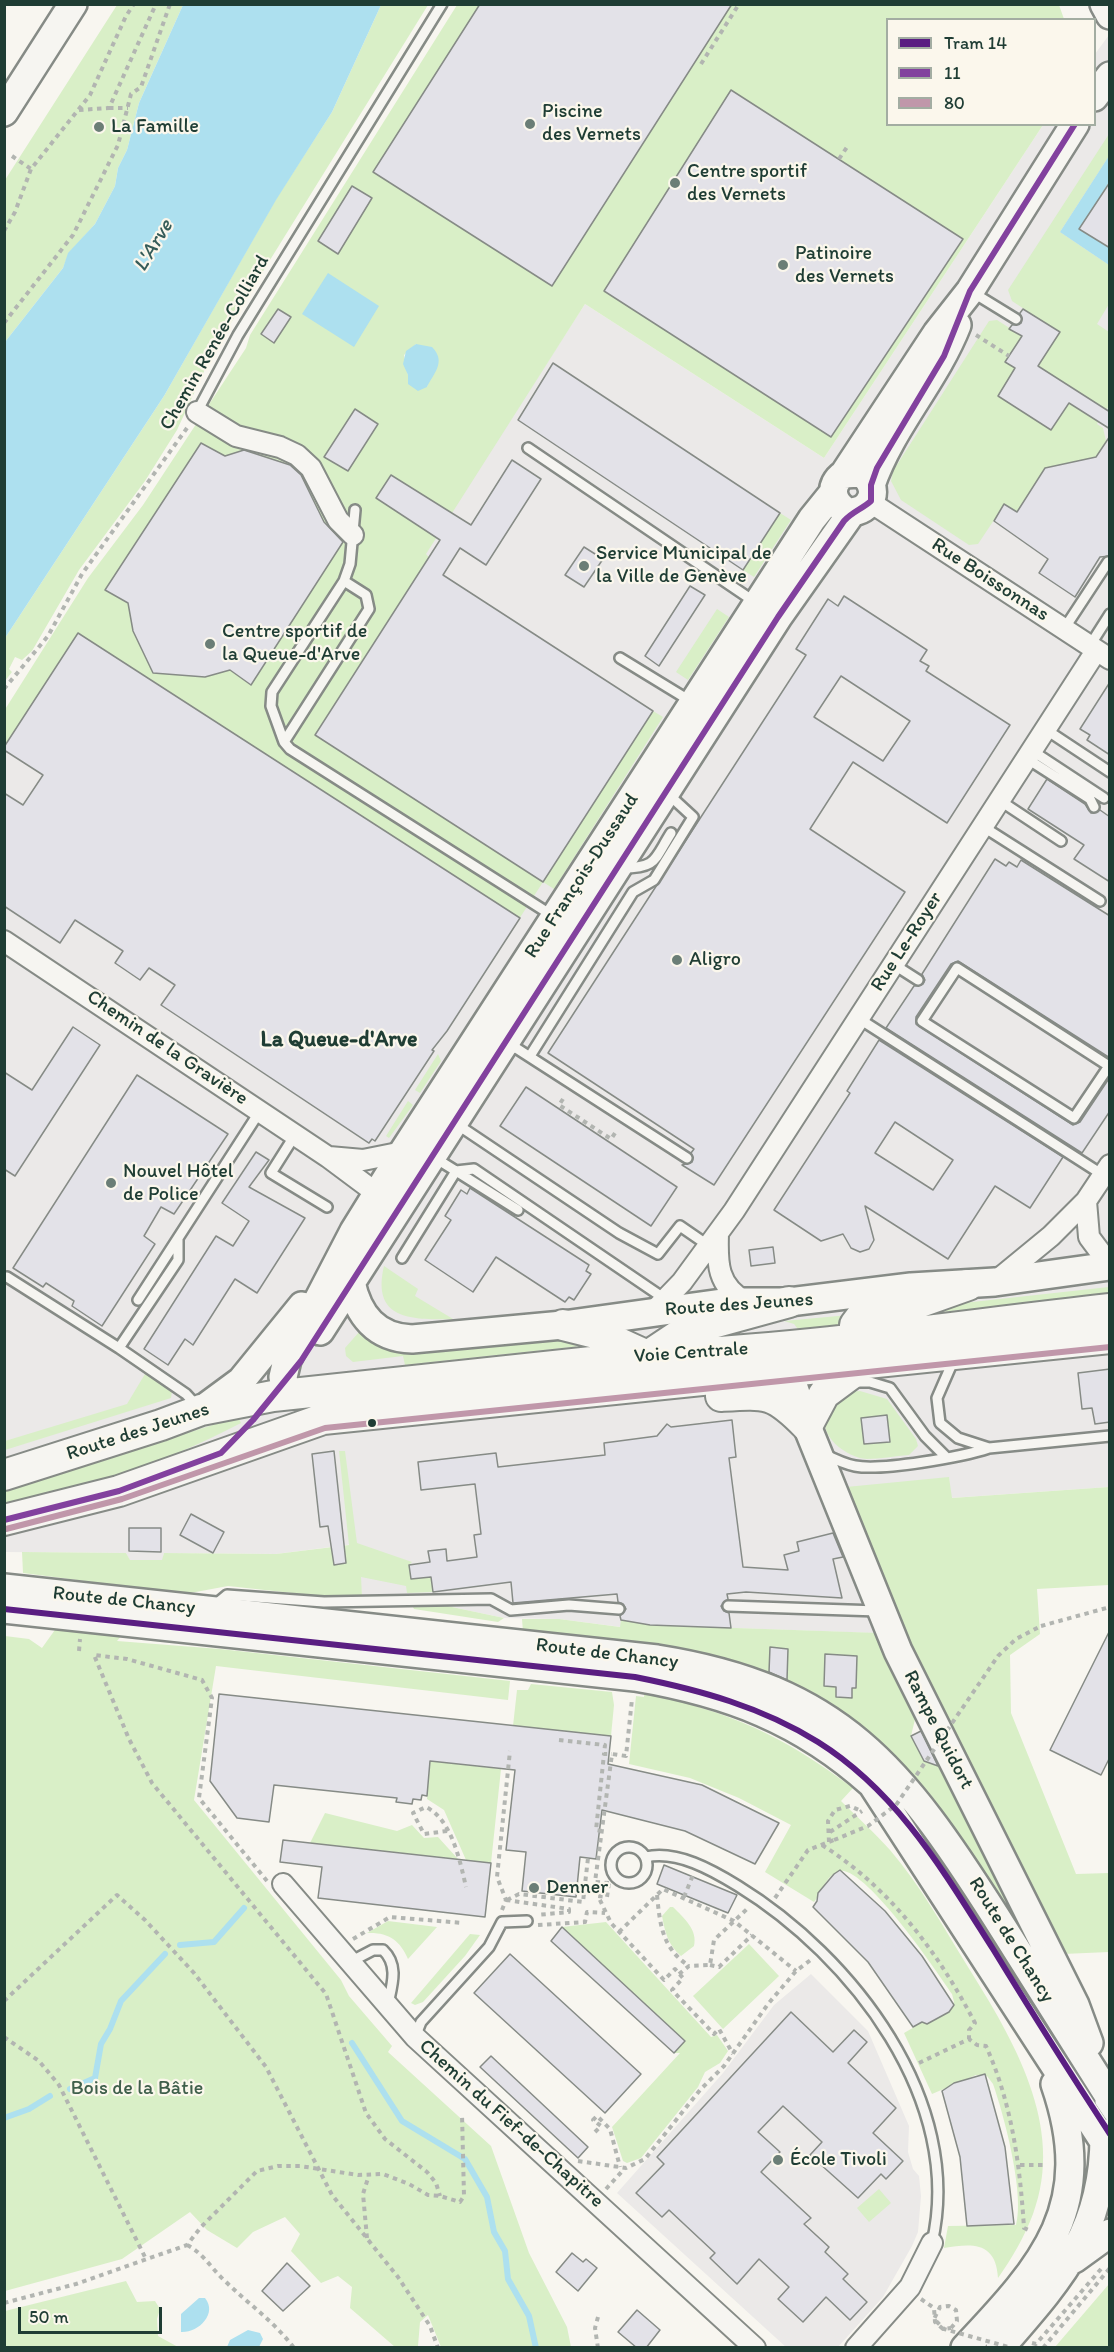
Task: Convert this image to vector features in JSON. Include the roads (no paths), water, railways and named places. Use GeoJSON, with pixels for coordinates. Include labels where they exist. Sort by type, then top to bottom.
{"type":"FeatureCollection","features":[{"type":"Feature","properties":{"kind":"main road"},"geometry":{"type":"LineString","coordinates":[[4,112],[73,4]]}},
{"type":"Feature","properties":{"kind":"main road"},"geometry":{"type":"LineString","coordinates":[[1104,4],[1110,15]]}},
{"type":"Feature","properties":{"kind":"main road"},"geometry":{"type":"LineString","coordinates":[[1096,96],[1110,76]]}},
{"type":"Feature","properties":{"kind":"main road","name":"Rue François-Dussaud"},"geometry":{"type":"LineString","coordinates":[[387,1202],[431,1156],[453,1122],[488,1043],[555,917],[704,710],[748,642],[768,611],[812,519],[854,493],[891,444],[944,356],[970,291],[1074,126]]}},
{"type":"Feature","properties":{"kind":"main road","name":"Rue François-Dussaud"},"geometry":{"type":"LineString","coordinates":[[281,1391],[287,1360],[348,1280],[387,1202],[403,1152],[488,1043],[617,867],[666,792],[704,710]]}},
{"type":"Feature","properties":{"kind":"main road","name":"Route des Jeunes"},"geometry":{"type":"LineString","coordinates":[[348,1280],[366,1319],[381,1331],[399,1339],[440,1338],[563,1325],[659,1305],[789,1302],[911,1287],[981,1283],[1110,1265]]}},
{"type":"Feature","properties":{"kind":"main road","name":"Rue François-Dussaud"},"geometry":{"type":"LineString","coordinates":[[201,1410],[216,1401],[251,1371],[348,1280]]}},
{"type":"Feature","properties":{"kind":"main road"},"geometry":{"type":"LineString","coordinates":[[812,1438],[819,1400],[851,1374],[856,1351],[855,1325],[864,1313],[874,1308],[920,1302],[981,1283]]}},
{"type":"Feature","properties":{"kind":"main road"},"geometry":{"type":"LineString","coordinates":[[563,1325],[599,1334],[648,1356],[687,1330],[789,1302]]}},
{"type":"Feature","properties":{"kind":"main road","name":"Voie Centrale"},"geometry":{"type":"LineString","coordinates":[[221,1453],[322,1419],[616,1387],[779,1359],[856,1351],[1110,1309]]}},
{"type":"Feature","properties":{"kind":"main road","name":"Voie Centrale"},"geometry":{"type":"LineString","coordinates":[[856,1351],[957,1353],[1110,1338]]}},
{"type":"Feature","properties":{"kind":"main road","name":"Voie Centrale"},"geometry":{"type":"LineString","coordinates":[[281,1391],[648,1356],[779,1359]]}},
{"type":"Feature","properties":{"kind":"main road","name":"Rampe Quidort"},"geometry":{"type":"LineString","coordinates":[[779,1359],[898,1651],[1075,2005],[1094,2055],[1107,2121]]}},
{"type":"Feature","properties":{"kind":"main road"},"geometry":{"type":"LineString","coordinates":[[616,1387],[715,1396],[759,1393],[784,1404],[812,1438]]}},
{"type":"Feature","properties":{"kind":"main road"},"geometry":{"type":"LineString","coordinates":[[4,1520],[166,1484],[221,1453],[281,1391],[294,1405],[322,1419]]}},
{"type":"Feature","properties":{"kind":"main road","name":"Route des Jeunes"},"geometry":{"type":"LineString","coordinates":[[4,1475],[201,1410],[281,1391]]}},
{"type":"Feature","properties":{"kind":"main road","name":"Route de Chancy"},"geometry":{"type":"LineString","coordinates":[[4,1588],[657,1659],[733,1675],[781,1692],[814,1709],[869,1750],[914,1796],[948,1840],[1056,2011],[1107,2121]]}},
{"type":"Feature","properties":{"kind":"main road","name":"Route de Chancy"},"geometry":{"type":"LineString","coordinates":[[4,1609],[615,1675],[684,1686],[731,1699],[784,1721],[839,1756],[870,1796],[1046,2057],[1107,2121]]}},
{"type":"Feature","properties":{"kind":"main road"},"geometry":{"type":"LineString","coordinates":[[958,2338],[1030,2276],[1053,2239],[1066,2203],[1070,2148],[1062,2104],[1046,2057]]}},
{"type":"Feature","properties":{"kind":"main road"},"geometry":{"type":"LineString","coordinates":[[1000,2348],[1053,2288],[1071,2262],[1092,2213],[1107,2121]]}},
{"type":"Feature","properties":{"kind":"main road"},"geometry":{"type":"LineString","coordinates":[[1071,2262],[1110,2233]]}},
{"type":"Feature","properties":{"kind":"street"},"geometry":{"type":"LineString","coordinates":[[197,412],[236,436],[280,447],[297,455],[311,468],[338,520],[353,535]]}},
{"type":"Feature","properties":{"kind":"street","name":"Rue Boissonnas"},"geometry":{"type":"LineString","coordinates":[[854,493],[1098,652]]}},
{"type":"Feature","properties":{"kind":"street","name":"Rue Le-Royer"},"geometry":{"type":"LineString","coordinates":[[659,1305],[682,1282],[714,1240],[1028,754],[1098,652]]}},
{"type":"Feature","properties":{"kind":"street","name":"Chemin de la Gravière"},"geometry":{"type":"LineString","coordinates":[[6,946],[83,992],[328,1157],[387,1202]]}},
{"type":"Feature","properties":{"kind":"street","name":"Chemin de la Gravière"},"geometry":{"type":"LineString","coordinates":[[328,1157],[363,1160],[403,1152]]}},
{"type":"Feature","properties":{"kind":"street"},"geometry":{"type":"LineString","coordinates":[[981,1283],[1051,1236],[1086,1201],[1106,1170]]}},
{"type":"Feature","properties":{"kind":"street"},"geometry":{"type":"LineString","coordinates":[[1086,1201],[1089,1237],[1110,1265]]}},
{"type":"Feature","properties":{"kind":"street"},"geometry":{"type":"LineString","coordinates":[[714,1240],[719,1274],[727,1287],[746,1302]]}},
{"type":"Feature","properties":{"kind":"street","name":"Chemin du Fief-de-Chapitre"},"geometry":{"type":"LineString","coordinates":[[276,1884],[350,1962],[415,2037],[755,2348]]}},
{"type":"Feature","properties":{"kind":"street"},"geometry":{"type":"LineString","coordinates":[[856,2348],[908,2290],[932,2243]]}},
{"type":"Feature","properties":{"kind":"lane","name":"Chemin Renée-Colliard"},"geometry":{"type":"LineString","coordinates":[[197,412],[237,335],[442,4]]}},
{"type":"Feature","properties":{"kind":"lane"},"geometry":{"type":"LineString","coordinates":[[970,291],[1016,319]]}},
{"type":"Feature","properties":{"kind":"lane"},"geometry":{"type":"LineString","coordinates":[[528,448],[768,611]]}},
{"type":"Feature","properties":{"kind":"lane"},"geometry":{"type":"LineString","coordinates":[[355,510],[350,564],[344,581],[272,692],[271,706],[284,742],[290,749],[555,917]]}},
{"type":"Feature","properties":{"kind":"lane"},"geometry":{"type":"LineString","coordinates":[[1064,629],[1108,562]]}},
{"type":"Feature","properties":{"kind":"lane"},"geometry":{"type":"LineString","coordinates":[[284,742],[369,609],[366,595],[344,581]]}},
{"type":"Feature","properties":{"kind":"lane"},"geometry":{"type":"LineString","coordinates":[[1098,652],[1110,614]]}},
{"type":"Feature","properties":{"kind":"lane"},"geometry":{"type":"LineString","coordinates":[[620,658],[704,710]]}},
{"type":"Feature","properties":{"kind":"lane"},"geometry":{"type":"LineString","coordinates":[[1045,729],[1110,772]]}},
{"type":"Feature","properties":{"kind":"lane"},"geometry":{"type":"LineString","coordinates":[[1028,754],[1104,798]]}},
{"type":"Feature","properties":{"kind":"lane"},"geometry":{"type":"LineString","coordinates":[[1028,754],[1090,799],[1094,807]]}},
{"type":"Feature","properties":{"kind":"lane"},"geometry":{"type":"LineString","coordinates":[[530,1056],[633,892],[654,880],[693,817],[666,792]]}},
{"type":"Feature","properties":{"kind":"lane"},"geometry":{"type":"LineString","coordinates":[[999,800],[1061,841]]}},
{"type":"Feature","properties":{"kind":"lane"},"geometry":{"type":"LineString","coordinates":[[982,826],[1100,901]]}},
{"type":"Feature","properties":{"kind":"lane"},"geometry":{"type":"LineString","coordinates":[[617,867],[645,868],[652,863],[671,833]]}},
{"type":"Feature","properties":{"kind":"lane"},"geometry":{"type":"LineString","coordinates":[[893,964],[918,980]]}},
{"type":"Feature","properties":{"kind":"lane"},"geometry":{"type":"LineString","coordinates":[[957,968],[1109,1066],[1074,1118],[922,1021],[957,968]]}},
{"type":"Feature","properties":{"kind":"lane"},"geometry":{"type":"LineString","coordinates":[[858,1018],[1106,1170]]}},
{"type":"Feature","properties":{"kind":"lane"},"geometry":{"type":"LineString","coordinates":[[488,1043],[516,1048],[530,1056],[687,1158]]}},
{"type":"Feature","properties":{"kind":"lane"},"geometry":{"type":"LineString","coordinates":[[138,1300],[260,1111]]}},
{"type":"Feature","properties":{"kind":"lane"},"geometry":{"type":"LineString","coordinates":[[453,1122],[619,1233],[658,1254],[680,1226],[714,1240]]}},
{"type":"Feature","properties":{"kind":"lane"},"geometry":{"type":"LineString","coordinates":[[295,1135],[271,1173],[327,1207]]}},
{"type":"Feature","properties":{"kind":"lane"},"geometry":{"type":"LineString","coordinates":[[431,1156],[518,1210]]}},
{"type":"Feature","properties":{"kind":"lane"},"geometry":{"type":"LineString","coordinates":[[456,1171],[474,1169],[659,1305]]}},
{"type":"Feature","properties":{"kind":"lane"},"geometry":{"type":"LineString","coordinates":[[402,1258],[456,1171]]}},
{"type":"Feature","properties":{"kind":"lane"},"geometry":{"type":"LineString","coordinates":[[119,1348],[178,1260],[178,1238]]}},
{"type":"Feature","properties":{"kind":"lane"},"geometry":{"type":"LineString","coordinates":[[8,1277],[186,1394],[201,1410]]}},
{"type":"Feature","properties":{"kind":"lane"},"geometry":{"type":"LineString","coordinates":[[856,1351],[869,1374],[890,1388],[925,1436],[945,1457]]}},
{"type":"Feature","properties":{"kind":"lane"},"geometry":{"type":"LineString","coordinates":[[957,1353],[937,1398],[938,1418],[953,1436],[989,1448]]}},
{"type":"Feature","properties":{"kind":"lane"},"geometry":{"type":"LineString","coordinates":[[830,1389],[854,1382],[870,1382],[890,1388]]}},
{"type":"Feature","properties":{"kind":"lane"},"geometry":{"type":"LineString","coordinates":[[812,1438],[843,1463],[870,1468],[966,1456],[989,1448],[1110,1436]]}},
{"type":"Feature","properties":{"kind":"lane"},"geometry":{"type":"LineString","coordinates":[[208,1610],[227,1595],[324,1602],[491,1599],[511,1610],[569,1605],[619,1610]]}},
{"type":"Feature","properties":{"kind":"lane"},"geometry":{"type":"LineString","coordinates":[[4,1599],[41,1612],[616,1665],[710,1681]]}},
{"type":"Feature","properties":{"kind":"lane"},"geometry":{"type":"LineString","coordinates":[[728,1606],[883,1611]]}},
{"type":"Feature","properties":{"kind":"lane"},"geometry":{"type":"LineString","coordinates":[[721,1684],[753,1695]]}},
{"type":"Feature","properties":{"kind":"lane"},"geometry":{"type":"LineString","coordinates":[[853,1752],[888,1784],[947,1858],[1107,2121]]}},
{"type":"Feature","properties":{"kind":"lane"},"geometry":{"type":"LineString","coordinates":[[870,1796],[919,1836]]}},
{"type":"Feature","properties":{"kind":"lane"},"geometry":{"type":"LineString","coordinates":[[634,1848],[646,1857],[647,1872],[642,1879],[628,1884],[612,1880],[611,1862],[619,1850],[634,1848]]}},
{"type":"Feature","properties":{"kind":"lane"},"geometry":{"type":"LineString","coordinates":[[646,1857],[661,1853],[696,1865],[728,1880],[769,1906],[823,1950],[879,2019],[900,2057],[924,2112],[932,2138],[938,2179],[937,2216],[932,2243]]}},
{"type":"Feature","properties":{"kind":"lane"},"geometry":{"type":"LineString","coordinates":[[415,2037],[420,2022],[489,1947],[502,1922],[530,1921]]}},
{"type":"Feature","properties":{"kind":"lane"},"geometry":{"type":"LineString","coordinates":[[350,1962],[374,1950],[383,1950],[387,1954],[393,1967],[388,2006]]}},
{"type":"Feature","properties":{"kind":"lane"},"geometry":{"type":"LineString","coordinates":[[1014,1983],[1107,2121]]}},
{"type":"Feature","properties":{"kind":"water","name":"L'Arve"},"geometry":{"type":"Polygon","coordinates":[[[183,5],[381,5],[332,112],[276,200],[164,396],[5,638],[5,342],[63,268],[68,253],[95,224],[115,186],[118,168],[127,150],[139,103],[183,5]]]}},
{"type":"Feature","properties":{"kind":"water"},"geometry":{"type":"Polygon","coordinates":[[[1109,156],[1109,182],[1080,229],[1109,248],[1109,265],[1060,232],[1109,156]]]}},
{"type":"Feature","properties":{"kind":"water"},"geometry":{"type":"Polygon","coordinates":[[[328,273],[379,306],[354,347],[302,314],[328,273]]]}},
{"type":"Feature","properties":{"kind":"water"},"geometry":{"type":"Polygon","coordinates":[[[416,344],[432,347],[439,363],[427,387],[418,391],[408,384],[408,375],[403,364],[406,351],[416,344]]]}},
{"type":"Feature","properties":{"kind":"water"},"geometry":{"type":"Polygon","coordinates":[[[199,2298],[205,2298],[208,2304],[208,2316],[194,2329],[181,2332],[181,2314],[199,2298]]]}},
{"type":"Feature","properties":{"kind":"water"},"geometry":{"type":"Polygon","coordinates":[[[248,2330],[260,2333],[263,2339],[259,2347],[227,2347],[230,2340],[248,2330]]]}},
{"type":"Feature","properties":{"kind":"waterway"},"geometry":{"type":"LineString","coordinates":[[180,1945],[214,1942],[244,1908]]}},
{"type":"Feature","properties":{"kind":"waterway"},"geometry":{"type":"LineString","coordinates":[[70,2089],[95,2078],[101,2044],[110,2029],[121,2001],[165,1954]]}},
{"type":"Feature","properties":{"kind":"waterway"},"geometry":{"type":"LineString","coordinates":[[352,2043],[402,2121],[465,2159],[487,2197],[494,2232],[505,2251],[508,2279],[529,2316],[536,2348]]}},
{"type":"Feature","properties":{"kind":"waterway"},"geometry":{"type":"LineString","coordinates":[[4,2118],[29,2109],[50,2096]]}},
{"type":"Feature","properties":{"kind":"tram line","name":"14"},"geometry":{"type":"LineString","coordinates":[[4,1609],[635,1677],[707,1694],[775,1719],[818,1742],[846,1762],[896,1809],[917,1835],[956,1891],[1110,2134]]}},
{"type":"Feature","properties":{"kind":"place","name":"Piscine des Vernets"},"geometry":{"type":"Point","coordinates":[530,124]}},
{"type":"Feature","properties":{"kind":"place","name":"La Famille"},"geometry":{"type":"Point","coordinates":[99,127]}},
{"type":"Feature","properties":{"kind":"place","name":"Centre sportif des Vernets"},"geometry":{"type":"Point","coordinates":[675,183]}},
{"type":"Feature","properties":{"kind":"place","name":"Patinoire des Vernets"},"geometry":{"type":"Point","coordinates":[783,265]}},
{"type":"Feature","properties":{"kind":"place","name":"Service Municipal de la Ville de Genève"},"geometry":{"type":"Point","coordinates":[584,566]}},
{"type":"Feature","properties":{"kind":"place","name":"Centre sportif de la Queue-d'Arve"},"geometry":{"type":"Point","coordinates":[210,644]}},
{"type":"Feature","properties":{"kind":"place","name":"Aligro"},"geometry":{"type":"Point","coordinates":[677,960]}},
{"type":"Feature","properties":{"kind":"place","name":"Nouvel Hôtel de Police"},"geometry":{"type":"Point","coordinates":[111,1183]}},
{"type":"Feature","properties":{"kind":"place","name":"Denner"},"geometry":{"type":"Point","coordinates":[534,1888]}},
{"type":"Feature","properties":{"kind":"place","name":"École Tivoli"},"geometry":{"type":"Point","coordinates":[778,2160]}},
{"type":"Feature","properties":{"kind":"district","name":"La Queue-d'Arve"},"geometry":{"type":"Point","coordinates":[339,1040]}},
{"type":"Feature","properties":{"kind":"park label","name":"Bois de la Bâtie"},"geometry":{"type":"Point","coordinates":[137,2089]}}]}
